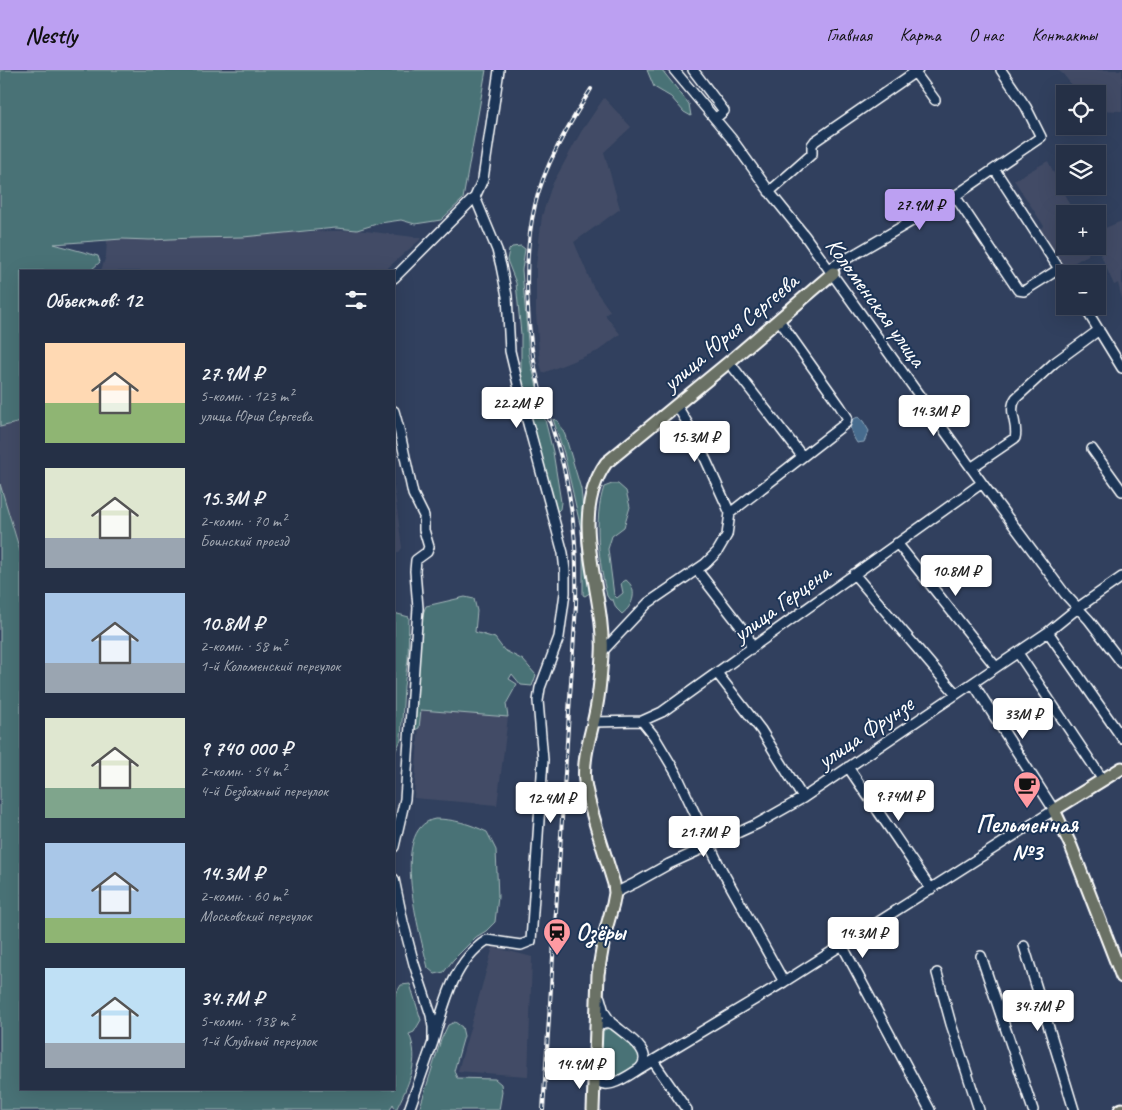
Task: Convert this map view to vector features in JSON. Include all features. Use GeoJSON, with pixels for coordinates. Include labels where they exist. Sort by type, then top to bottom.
{"type":"FeatureCollection","features":[{"type":"Feature","properties":{"kind":"main road","name":"улица Юрия Сергеева"},"geometry":{"type":"LineString","coordinates":[[596,1030],[597,988],[605,933],[615,893],[585,783],[585,756],[597,705],[602,652],[600,613],[588,542],[588,516],[591,495],[599,474],[606,463],[779,320],[831,271]]}},
{"type":"Feature","properties":{"kind":"main road"},"geometry":{"type":"LineString","coordinates":[[1122,768],[1054,810],[1071,846],[1122,977]]}},
{"type":"Feature","properties":{"kind":"main road"},"geometry":{"type":"LineString","coordinates":[[593,1110],[596,1030]]}},
{"type":"Feature","properties":{"kind":"street"},"geometry":{"type":"LineString","coordinates":[[395,277],[475,197],[483,179],[499,70]]}},
{"type":"Feature","properties":{"kind":"street","name":"Коломенская улица"},"geometry":{"type":"LineString","coordinates":[[674,70],[715,119],[831,271],[982,483],[1065,594],[1079,607],[1122,663]]}},
{"type":"Feature","properties":{"kind":"street"},"geometry":{"type":"LineString","coordinates":[[693,70],[724,111],[715,119]]}},
{"type":"Feature","properties":{"kind":"street","name":"улица Юрия Сергеева"},"geometry":{"type":"LineString","coordinates":[[831,271],[955,196],[1041,138],[1026,107],[1001,70]]}},
{"type":"Feature","properties":{"kind":"street"},"geometry":{"type":"LineString","coordinates":[[769,192],[812,154],[812,145],[815,141],[915,71],[935,100]]}},
{"type":"Feature","properties":{"kind":"street"},"geometry":{"type":"LineString","coordinates":[[995,170],[1057,265]]}},
{"type":"Feature","properties":{"kind":"street"},"geometry":{"type":"LineString","coordinates":[[955,196],[1018,290],[1024,291],[1056,271]]}},
{"type":"Feature","properties":{"kind":"street"},"geometry":{"type":"LineString","coordinates":[[410,1110],[454,981],[467,957],[477,946],[487,940],[521,945],[531,941],[543,760],[538,701],[540,688],[559,637],[565,593],[563,553],[510,351],[507,296],[501,266],[497,250],[475,197]]}},
{"type":"Feature","properties":{"kind":"street"},"geometry":{"type":"LineString","coordinates":[[1090,315],[1122,368]]}},
{"type":"Feature","properties":{"kind":"street"},"geometry":{"type":"LineString","coordinates":[[730,512],[846,423],[847,417],[840,406],[779,320]]}},
{"type":"Feature","properties":{"kind":"street"},"geometry":{"type":"LineString","coordinates":[[971,468],[1015,438],[1016,431],[1012,403],[1016,398],[1054,363],[1099,330]]}},
{"type":"Feature","properties":{"kind":"street"},"geometry":{"type":"LineString","coordinates":[[729,362],[802,456]]}},
{"type":"Feature","properties":{"kind":"street"},"geometry":{"type":"LineString","coordinates":[[602,652],[648,602],[705,564],[724,544],[727,535],[730,512],[698,441],[677,406]]}},
{"type":"Feature","properties":{"kind":"street"},"geometry":{"type":"LineString","coordinates":[[395,415],[413,494],[424,516],[424,530],[429,547],[427,552],[416,560],[414,570],[418,608],[404,799],[395,842]]}},
{"type":"Feature","properties":{"kind":"street"},"geometry":{"type":"LineString","coordinates":[[1092,449],[1122,490]]}},
{"type":"Feature","properties":{"kind":"street","name":"улица Герцена"},"geometry":{"type":"LineString","coordinates":[[592,722],[642,721],[662,712],[982,483]]}},
{"type":"Feature","properties":{"kind":"street"},"geometry":{"type":"LineString","coordinates":[[897,543],[996,667]]}},
{"type":"Feature","properties":{"kind":"street"},"geometry":{"type":"LineString","coordinates":[[697,570],[748,636],[751,649]]}},
{"type":"Feature","properties":{"kind":"street"},"geometry":{"type":"LineString","coordinates":[[854,574],[956,694]]}},
{"type":"Feature","properties":{"kind":"street","name":"улица Фрунзе"},"geometry":{"type":"LineString","coordinates":[[615,893],[669,864],[757,824],[804,798],[1018,653],[1122,577]]}},
{"type":"Feature","properties":{"kind":"street"},"geometry":{"type":"LineString","coordinates":[[1048,632],[1122,738]]}},
{"type":"Feature","properties":{"kind":"street"},"geometry":{"type":"LineString","coordinates":[[1018,653],[1103,780]]}},
{"type":"Feature","properties":{"kind":"street"},"geometry":{"type":"LineString","coordinates":[[717,673],[761,730],[804,798]]}},
{"type":"Feature","properties":{"kind":"street"},"geometry":{"type":"LineString","coordinates":[[593,1070],[597,1080],[610,1084],[639,1069],[784,982],[1054,810],[972,683]]}},
{"type":"Feature","properties":{"kind":"street"},"geometry":{"type":"LineString","coordinates":[[642,721],[654,736],[676,774],[720,865],[784,982]]}},
{"type":"Feature","properties":{"kind":"street"},"geometry":{"type":"LineString","coordinates":[[848,767],[931,889]]}},
{"type":"Feature","properties":{"kind":"street"},"geometry":{"type":"LineString","coordinates":[[395,883],[414,964],[431,1015],[433,1027],[432,1042]]}},
{"type":"Feature","properties":{"kind":"street"},"geometry":{"type":"LineString","coordinates":[[842,945],[930,1110]]}},
{"type":"Feature","properties":{"kind":"street"},"geometry":{"type":"LineString","coordinates":[[1024,946],[1074,1110]]}},
{"type":"Feature","properties":{"kind":"street"},"geometry":{"type":"LineString","coordinates":[[982,956],[1033,1110]]}},
{"type":"Feature","properties":{"kind":"street"},"geometry":{"type":"LineString","coordinates":[[937,973],[951,1024],[979,1110]]}},
{"type":"Feature","properties":{"kind":"street"},"geometry":{"type":"LineString","coordinates":[[597,988],[604,1012],[612,1024],[652,1056],[663,1055]]}},
{"type":"Feature","properties":{"kind":"street"},"geometry":{"type":"LineString","coordinates":[[596,1030],[601,1024],[608,1022],[612,1024]]}},
{"type":"Feature","properties":{"kind":"street"},"geometry":{"type":"LineString","coordinates":[[639,1069],[645,1059],[641,1048]]}},
{"type":"Feature","properties":{"kind":"street"},"geometry":{"type":"LineString","coordinates":[[653,1061],[687,1110]]}},
{"type":"Feature","properties":{"kind":"shaded area"},"geometry":{"type":"Polygon","coordinates":[[[1058,70],[1122,70],[1122,111],[1106,110],[1106,85],[1072,85],[1058,70]]]}},
{"type":"Feature","properties":{"kind":"shaded area"},"geometry":{"type":"Polygon","coordinates":[[[604,98],[631,127],[604,152],[620,209],[574,242],[593,287],[610,311],[605,315],[620,334],[598,351],[543,373],[540,364],[536,312],[536,266],[542,216],[552,185],[581,132],[604,98]]]}},
{"type":"Feature","properties":{"kind":"shaded area"},"geometry":{"type":"Polygon","coordinates":[[[1048,161],[1056,177],[1056,195],[1065,195],[1070,205],[1056,205],[1056,255],[1088,255],[1070,265],[1062,265],[1040,230],[1044,226],[1014,180],[1048,161]]]}},
{"type":"Feature","properties":{"kind":"shaded area"},"geometry":{"type":"Polygon","coordinates":[[[1122,221],[1122,299],[1118,283],[1114,285],[1101,255],[1106,255],[1106,228],[1122,221]]]}},
{"type":"Feature","properties":{"kind":"shaded area"},"geometry":{"type":"Polygon","coordinates":[[[357,230],[422,238],[385,270],[101,270],[106,256],[107,240],[357,230]]]}},
{"type":"Feature","properties":{"kind":"shaded area"},"geometry":{"type":"Polygon","coordinates":[[[858,417],[869,431],[864,442],[857,443],[851,432],[850,423],[851,420],[858,417]]]}},
{"type":"Feature","properties":{"kind":"shaded area"},"geometry":{"type":"Polygon","coordinates":[[[20,422],[20,580],[0,492],[0,427],[20,422]]]}},
{"type":"Feature","properties":{"kind":"shaded area"},"geometry":{"type":"Polygon","coordinates":[[[395,494],[402,548],[399,552],[395,553],[395,494]]]}},
{"type":"Feature","properties":{"kind":"shaded area"},"geometry":{"type":"Polygon","coordinates":[[[420,710],[508,717],[497,805],[414,798],[420,710]]]}},
{"type":"Feature","properties":{"kind":"shaded area"},"geometry":{"type":"Polygon","coordinates":[[[493,947],[532,957],[528,1076],[458,1071],[493,947]]]}},
{"type":"Feature","properties":{"kind":"green space"},"geometry":{"type":"Polygon","coordinates":[[[0,70],[486,70],[463,199],[441,220],[415,224],[401,220],[380,223],[357,230],[336,228],[243,237],[122,239],[54,244],[98,256],[100,262],[91,270],[20,270],[20,422],[0,427],[0,70]]]}},
{"type":"Feature","properties":{"kind":"green space"},"geometry":{"type":"Polygon","coordinates":[[[647,70],[662,70],[689,104],[691,116],[684,112],[671,97],[654,87],[647,70]]]}},
{"type":"Feature","properties":{"kind":"green space"},"geometry":{"type":"Polygon","coordinates":[[[521,246],[525,249],[522,270],[529,355],[553,452],[561,502],[558,511],[554,509],[521,379],[521,334],[516,283],[507,260],[509,250],[512,247],[521,246]]]}},
{"type":"Feature","properties":{"kind":"green space"},"geometry":{"type":"Polygon","coordinates":[[[553,419],[558,421],[565,435],[581,489],[591,592],[585,596],[583,595],[581,529],[564,453],[553,419]]]}},
{"type":"Feature","properties":{"kind":"green space"},"geometry":{"type":"Polygon","coordinates":[[[0,484],[20,551],[20,1090],[395,1090],[395,995],[401,985],[410,984],[421,1020],[414,1032],[409,1034],[414,1054],[412,1073],[396,1110],[393,1104],[390,1110],[0,1110],[0,484]]]}},
{"type":"Feature","properties":{"kind":"green space"},"geometry":{"type":"Polygon","coordinates":[[[618,484],[626,491],[630,507],[624,527],[612,536],[608,549],[614,595],[617,598],[623,593],[621,583],[626,580],[633,592],[632,602],[622,614],[616,608],[613,600],[610,600],[607,596],[598,541],[599,513],[604,487],[618,484]]]}},
{"type":"Feature","properties":{"kind":"green space"},"geometry":{"type":"Polygon","coordinates":[[[465,597],[474,599],[477,611],[475,632],[495,638],[504,650],[523,660],[536,675],[532,686],[521,685],[512,674],[509,679],[517,684],[506,704],[508,717],[421,710],[419,728],[411,732],[422,616],[426,606],[465,597]]]}},
{"type":"Feature","properties":{"kind":"green space"},"geometry":{"type":"Polygon","coordinates":[[[395,613],[409,617],[408,660],[404,686],[401,740],[395,752],[395,613]]]}},
{"type":"Feature","properties":{"kind":"green space"},"geometry":{"type":"Polygon","coordinates":[[[435,819],[462,823],[487,832],[496,850],[498,897],[495,922],[476,937],[444,972],[435,974],[428,968],[420,933],[411,885],[410,862],[413,842],[421,827],[435,819]]]}},
{"type":"Feature","properties":{"kind":"green space"},"geometry":{"type":"Polygon","coordinates":[[[455,1022],[462,1027],[464,1036],[454,1071],[457,1078],[495,1079],[501,1084],[502,1092],[499,1110],[419,1110],[441,1040],[448,1025],[455,1022]]]}},
{"type":"Feature","properties":{"kind":"green space"},"geometry":{"type":"Polygon","coordinates":[[[609,1028],[613,1029],[637,1049],[642,1058],[639,1064],[630,1072],[613,1079],[603,1078],[599,1075],[600,1032],[609,1028]]]}},
{"type":"Feature","properties":{"kind":"railway"},"geometry":{"type":"LineString","coordinates":[[543,1110],[576,605],[576,571],[575,539],[565,473],[540,390],[531,346],[527,298],[528,249],[539,189],[558,145],[591,89]]}},
{"type":"Feature","properties":{"kind":"place","name":"Пельменная №3"},"geometry":{"type":"Point","coordinates":[1027,809]}},
{"type":"Feature","properties":{"kind":"place","name":"Озёры"},"geometry":{"type":"Point","coordinates":[557,956]}}]}
